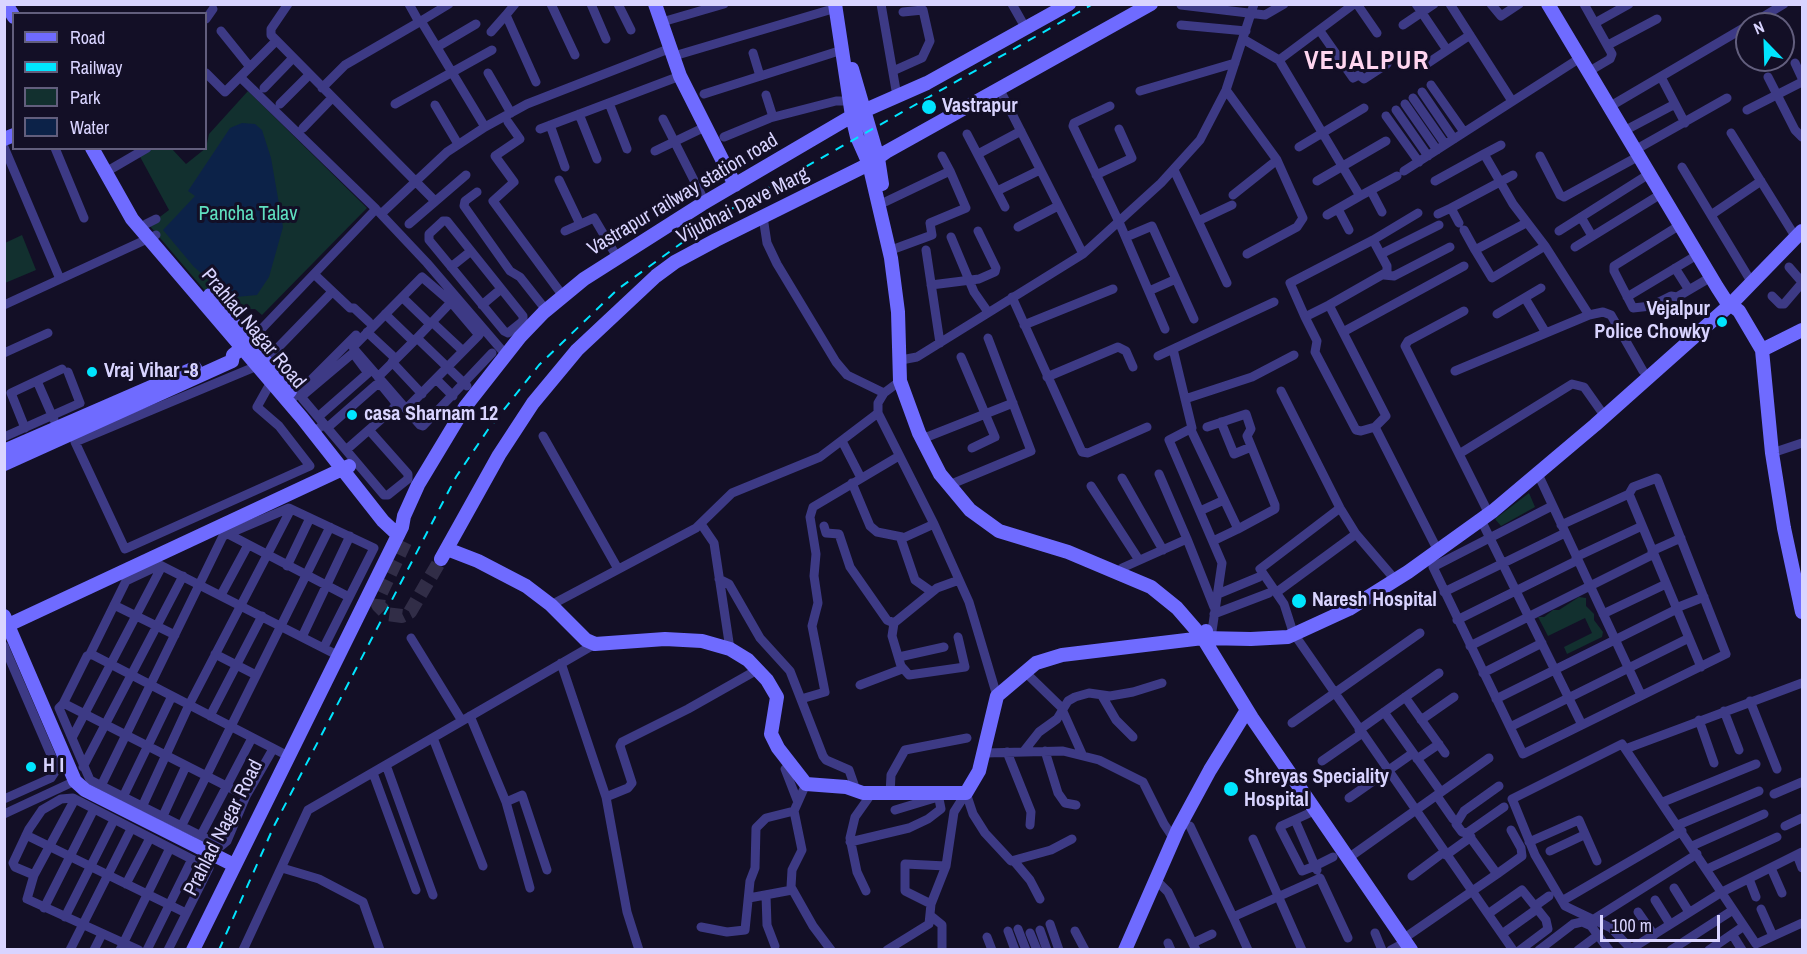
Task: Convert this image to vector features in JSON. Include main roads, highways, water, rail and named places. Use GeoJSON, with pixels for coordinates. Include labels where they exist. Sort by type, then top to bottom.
{"type":"FeatureCollection","features":[{"type":"Feature","properties":{"kind":"water"},"geometry":{"type":"Polygon","coordinates":[[[242,123],[255,124],[262,130],[271,158],[283,227],[269,277],[257,295],[236,297],[216,286],[194,267],[163,230],[195,196],[188,191],[230,128],[242,123]]]}},
{"type":"Feature","properties":{"kind":"tunnel"},"geometry":{"type":"LineString","coordinates":[[405,542],[379,597],[378,605],[387,614],[402,616],[410,612],[441,559]]}},
{"type":"Feature","properties":{"kind":"railway"},"geometry":{"type":"LineString","coordinates":[[219,950],[274,826],[456,477],[487,431],[539,365],[618,289],[719,216],[1093,4]]}},
{"type":"Feature","properties":{"kind":"place","name":"Vastrapur"},"geometry":{"type":"Point","coordinates":[929,107]}},
{"type":"Feature","properties":{"kind":"place","name":"Vejalpur Police Chowky"},"geometry":{"type":"Point","coordinates":[1722,322]}},
{"type":"Feature","properties":{"kind":"place","name":"Vraj Vihar -8"},"geometry":{"type":"Point","coordinates":[92,372]}},
{"type":"Feature","properties":{"kind":"place","name":"casa Sharnam 12"},"geometry":{"type":"Point","coordinates":[352,415]}},
{"type":"Feature","properties":{"kind":"place","name":"Naresh Hospital"},"geometry":{"type":"Point","coordinates":[1299,601]}},
{"type":"Feature","properties":{"kind":"place","name":"H I"},"geometry":{"type":"Point","coordinates":[31,767]}},
{"type":"Feature","properties":{"kind":"place","name":"Shreyas Speciality Hospital"},"geometry":{"type":"Point","coordinates":[1231,789]}},
{"type":"Feature","properties":{"kind":"district","name":"VEJALPUR"},"geometry":{"type":"Point","coordinates":[1367,62]}},
{"type":"Feature","properties":{"kind":"park label","name":"Pancha Talav"},"geometry":{"type":"Point","coordinates":[248,215]}}]}
